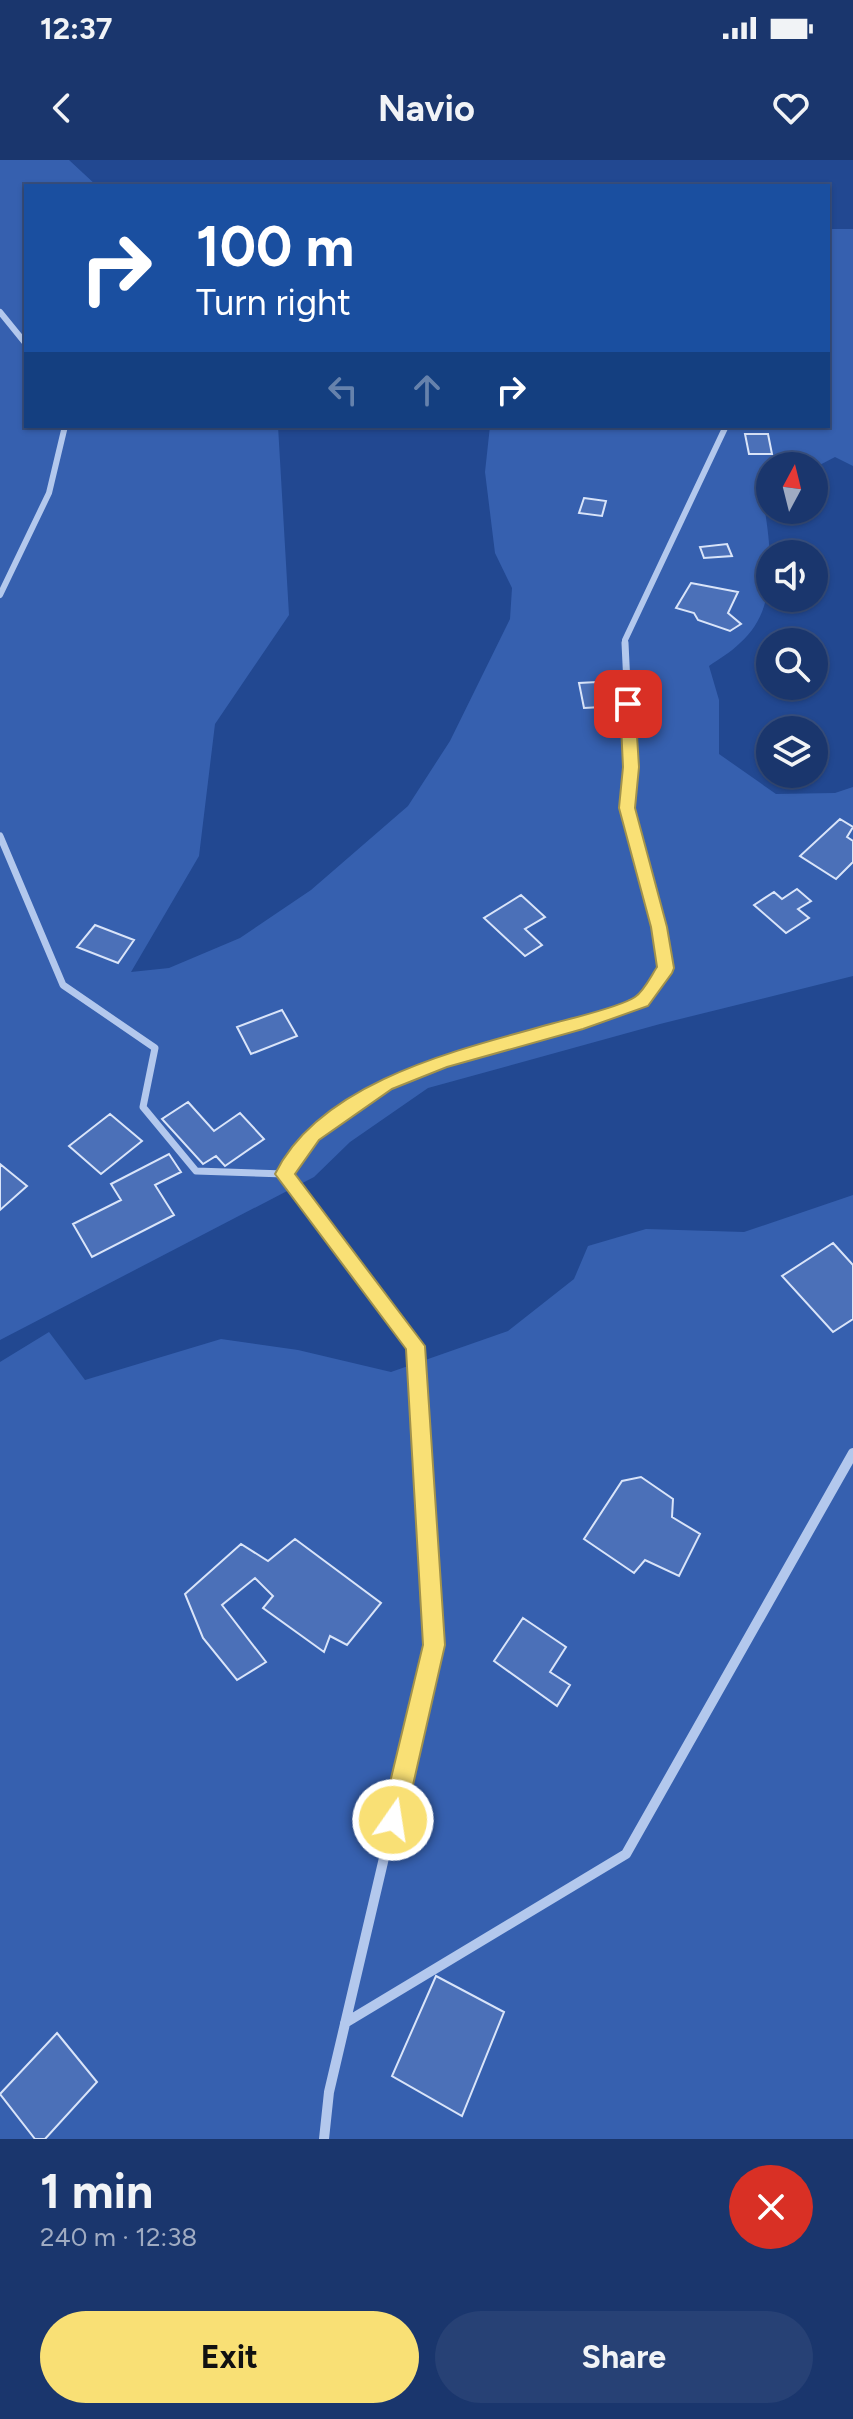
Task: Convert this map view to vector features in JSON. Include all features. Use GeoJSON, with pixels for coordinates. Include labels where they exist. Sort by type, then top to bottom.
{"type":"FeatureCollection","features":[{"type":"Feature","properties":{"kind":"street"},"geometry":{"type":"LineString","coordinates":[[0,312],[24,342]]}},
{"type":"Feature","properties":{"kind":"street"},"geometry":{"type":"LineString","coordinates":[[0,595],[48,501],[63,450],[65,428]]}},
{"type":"Feature","properties":{"kind":"street"},"geometry":{"type":"LineString","coordinates":[[285,1174],[313,1135],[386,1084],[444,1061],[583,1022],[642,1001],[666,968],[659,927],[627,808],[631,767],[625,640],[725,428]]}},
{"type":"Feature","properties":{"kind":"street"},"geometry":{"type":"LineString","coordinates":[[0,836],[63,985],[155,1048],[143,1107],[196,1171],[285,1174]]}},
{"type":"Feature","properties":{"kind":"street"},"geometry":{"type":"LineString","coordinates":[[285,1174],[416,1346],[434,1645],[329,2092],[324,2139]]}},
{"type":"Feature","properties":{"kind":"street"},"geometry":{"type":"LineString","coordinates":[[345,2023],[626,1854],[853,1453]]}},
{"type":"Feature","properties":{"kind":"shaded area"},"geometry":{"type":"Polygon","coordinates":[[[0,160],[69,160],[95,184],[24,184],[24,428],[278,428],[289,615],[215,724],[199,856],[131,972],[169,968],[240,938],[311,890],[408,806],[450,741],[510,619],[512,588],[495,553],[485,472],[490,428],[830,428],[830,229],[853,229],[853,466],[835,457],[828,461],[828,452],[756,452],[756,524],[767,524],[769,540],[756,540],[756,612],[761,612],[740,643],[709,666],[719,700],[719,754],[756,780],[756,788],[767,788],[776,794],[835,793],[853,787],[853,976],[660,1024],[428,1088],[350,1142],[314,1177],[0,1340],[0,160]]]}},
{"type":"Feature","properties":{"kind":"shaded area"},"geometry":{"type":"Polygon","coordinates":[[[853,1195],[853,2139],[0,2139],[0,1362],[49,1332],[85,1380],[221,1339],[298,1350],[391,1372],[508,1331],[574,1279],[588,1246],[646,1229],[744,1232],[853,1195]]]}},
{"type":"Feature","properties":{"kind":"building"},"geometry":{"type":"Polygon","coordinates":[[[745,434],[768,434],[772,452],[749,454],[745,434]]]}},
{"type":"Feature","properties":{"kind":"building"},"geometry":{"type":"Polygon","coordinates":[[[584,498],[606,501],[602,516],[579,513],[584,498]]]}},
{"type":"Feature","properties":{"kind":"building"},"geometry":{"type":"Polygon","coordinates":[[[727,544],[732,556],[704,558],[700,547],[727,544]]]}},
{"type":"Feature","properties":{"kind":"building"},"geometry":{"type":"Polygon","coordinates":[[[691,583],[738,592],[728,613],[741,624],[730,631],[698,620],[694,613],[676,608],[691,583]]]}},
{"type":"Feature","properties":{"kind":"building"},"geometry":{"type":"Polygon","coordinates":[[[597,682],[602,707],[584,708],[579,683],[597,682]]]}},
{"type":"Feature","properties":{"kind":"building"},"geometry":{"type":"Polygon","coordinates":[[[840,819],[853,827],[847,837],[853,841],[853,862],[836,879],[800,856],[840,819]]]}},
{"type":"Feature","properties":{"kind":"building"},"geometry":{"type":"Polygon","coordinates":[[[797,889],[811,901],[798,909],[809,918],[786,933],[754,905],[774,892],[782,899],[797,889]]]}},
{"type":"Feature","properties":{"kind":"building"},"geometry":{"type":"Polygon","coordinates":[[[521,895],[545,917],[525,929],[542,945],[525,956],[484,918],[521,895]]]}},
{"type":"Feature","properties":{"kind":"building"},"geometry":{"type":"Polygon","coordinates":[[[95,925],[134,940],[118,963],[77,947],[95,925]]]}},
{"type":"Feature","properties":{"kind":"building"},"geometry":{"type":"Polygon","coordinates":[[[282,1010],[297,1036],[251,1054],[237,1027],[282,1010]]]}},
{"type":"Feature","properties":{"kind":"building"},"geometry":{"type":"Polygon","coordinates":[[[188,1102],[214,1131],[240,1113],[264,1139],[225,1166],[216,1156],[203,1164],[162,1119],[188,1102]]]}},
{"type":"Feature","properties":{"kind":"building"},"geometry":{"type":"Polygon","coordinates":[[[110,1114],[142,1141],[101,1174],[69,1146],[110,1114]]]}},
{"type":"Feature","properties":{"kind":"building"},"geometry":{"type":"Polygon","coordinates":[[[169,1154],[181,1172],[155,1185],[174,1215],[92,1257],[73,1224],[121,1200],[111,1184],[169,1154]]]}},
{"type":"Feature","properties":{"kind":"building"},"geometry":{"type":"Polygon","coordinates":[[[0,1164],[27,1186],[0,1210],[0,1164]]]}},
{"type":"Feature","properties":{"kind":"building"},"geometry":{"type":"Polygon","coordinates":[[[833,1243],[853,1265],[853,1319],[833,1332],[782,1276],[833,1243]]]}},
{"type":"Feature","properties":{"kind":"building"},"geometry":{"type":"Polygon","coordinates":[[[641,1477],[673,1499],[672,1517],[700,1534],[679,1576],[645,1560],[634,1573],[584,1539],[622,1481],[641,1477]]]}},
{"type":"Feature","properties":{"kind":"building"},"geometry":{"type":"Polygon","coordinates":[[[295,1539],[381,1603],[347,1645],[330,1636],[324,1652],[263,1608],[273,1596],[255,1578],[222,1605],[266,1662],[237,1680],[203,1638],[185,1594],[241,1544],[268,1561],[295,1539]]]}},
{"type":"Feature","properties":{"kind":"building"},"geometry":{"type":"Polygon","coordinates":[[[523,1618],[566,1647],[550,1672],[570,1685],[557,1706],[494,1661],[523,1618]]]}},
{"type":"Feature","properties":{"kind":"building"},"geometry":{"type":"Polygon","coordinates":[[[436,1976],[504,2012],[462,2116],[392,2076],[436,1976]]]}},
{"type":"Feature","properties":{"kind":"building"},"geometry":{"type":"Polygon","coordinates":[[[57,2033],[97,2082],[45,2139],[35,2139],[0,2094],[57,2033]]]}},
{"type":"Feature","properties":{"kind":"route"},"geometry":{"type":"LineString","coordinates":[[393,1820],[434,1645],[416,1346],[285,1174],[313,1135],[386,1084],[444,1061],[583,1022],[642,1001],[666,968],[659,927],[627,808],[631,767],[628,704]]}}]}
